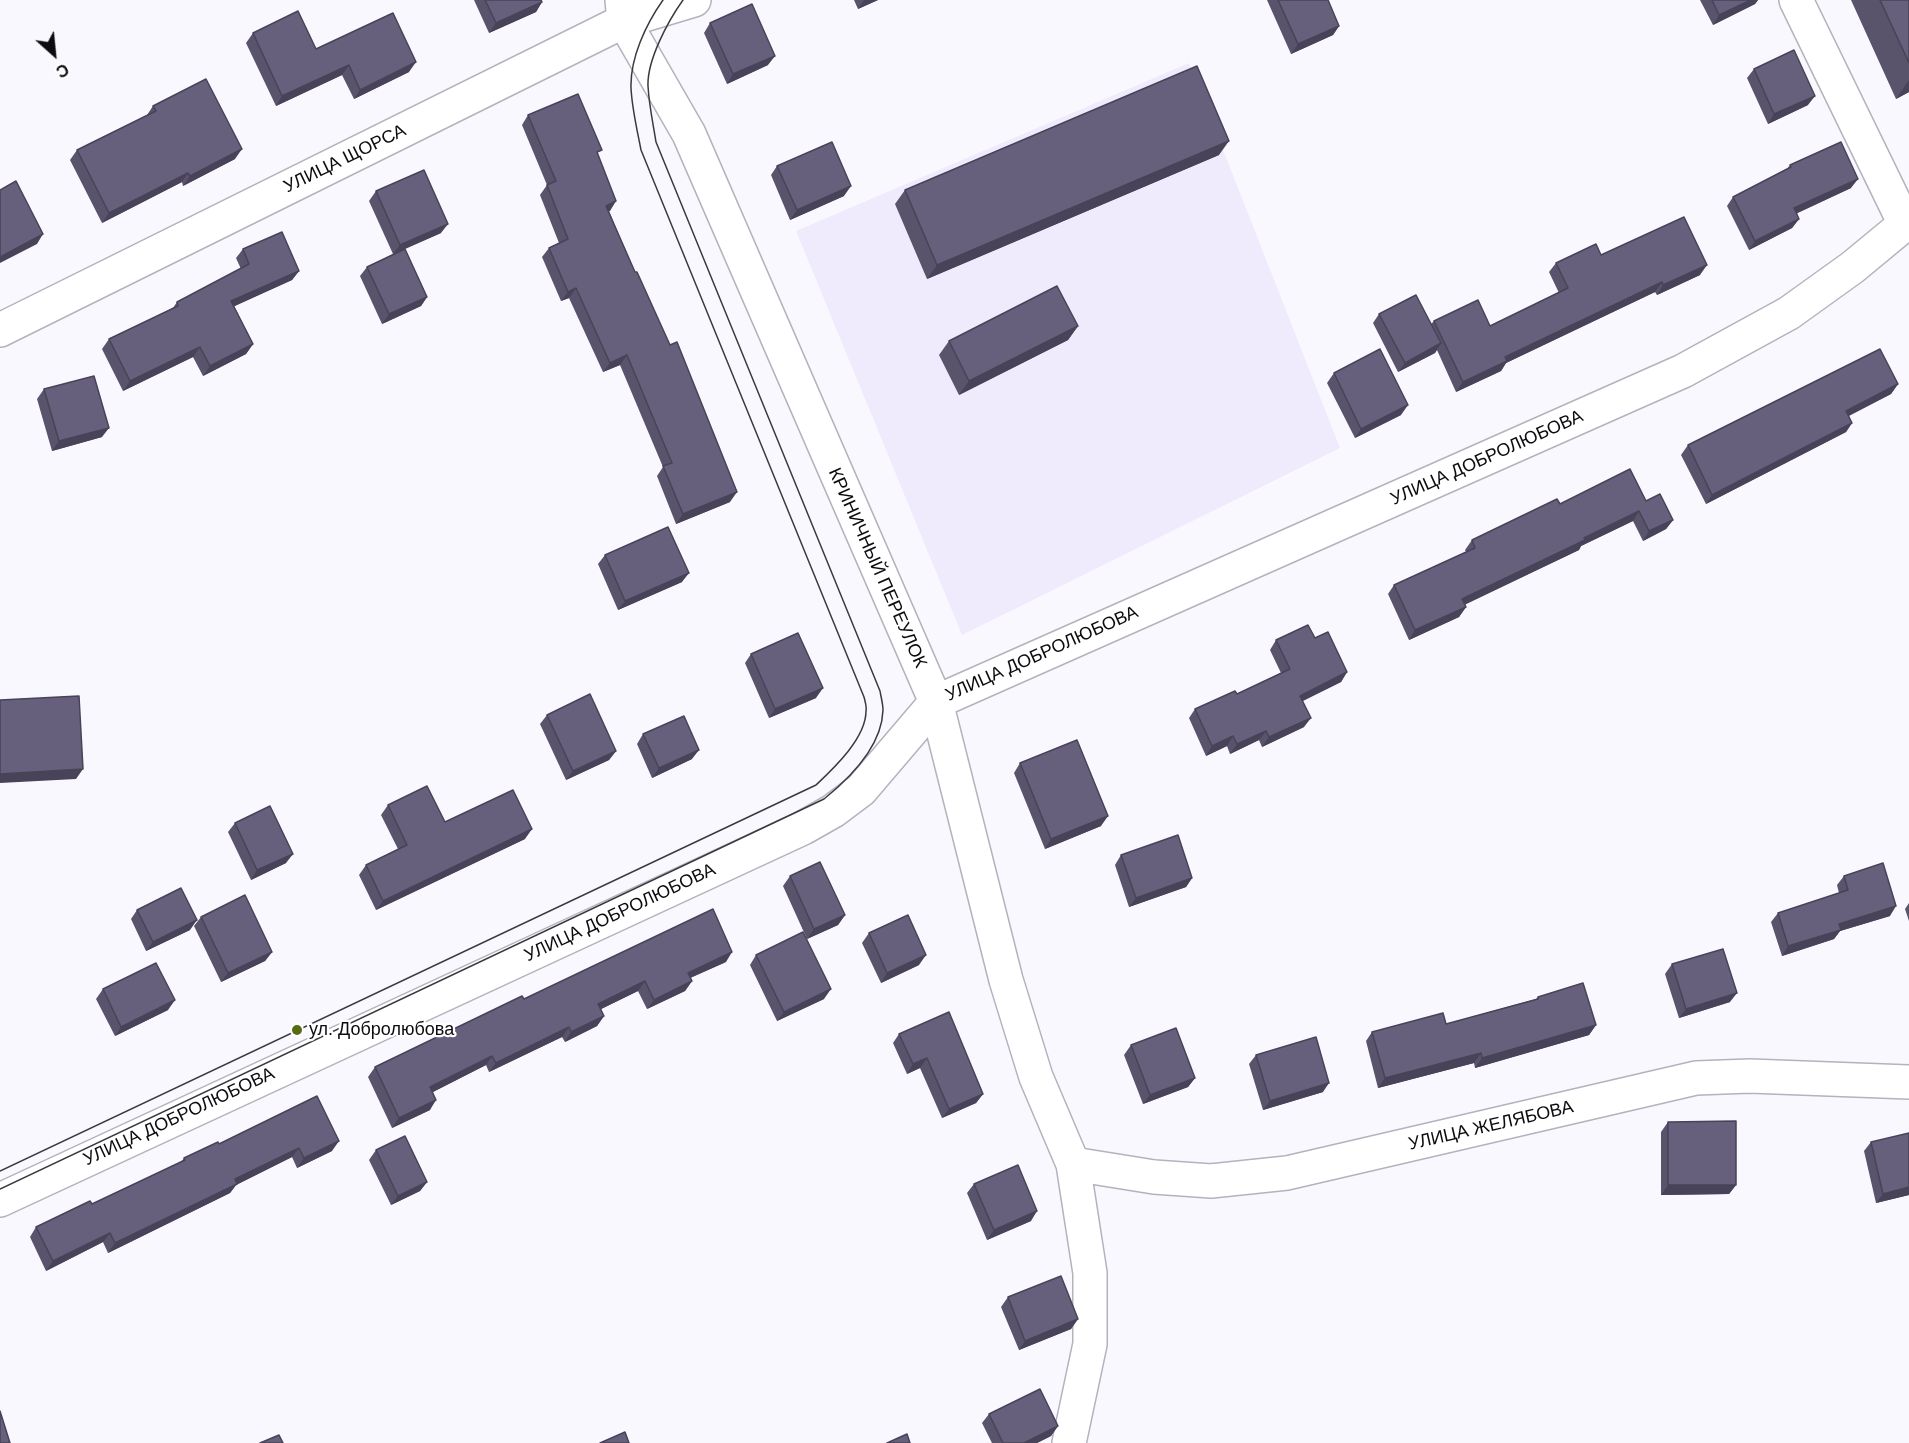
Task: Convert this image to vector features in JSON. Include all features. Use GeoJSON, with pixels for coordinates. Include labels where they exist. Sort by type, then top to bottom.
{"type":"FeatureCollection","features":[{"type":"Feature","properties":{"kind":"street","name":"УЛИЦА ЩОРСА"},"geometry":{"type":"LineString","coordinates":[[0,330],[623,10],[694,0]]}},
{"type":"Feature","properties":{"kind":"street"},"geometry":{"type":"LineString","coordinates":[[1796,0],[1907,224]]}},
{"type":"Feature","properties":{"kind":"street","name":"КРИНИЧНЫЙ ПЕРЕУЛОК"},"geometry":{"type":"LineString","coordinates":[[623,10],[689,134],[936,702],[1006,980],[1036,1077],[1074,1164],[1090,1273],[1090,1344],[1069,1443]]}},
{"type":"Feature","properties":{"kind":"street","name":"УЛИЦА ДОБРОЛЮБОВА"},"geometry":{"type":"LineString","coordinates":[[0,1200],[803,828],[833,811],[861,790],[936,702],[1683,371],[1789,313],[1853,267],[1907,224]]}},
{"type":"Feature","properties":{"kind":"street","name":"УЛИЦА ЖЕЛЯБОВА"},"geometry":{"type":"LineString","coordinates":[[1074,1164],[1154,1177],[1222,1180],[1287,1173],[1696,1078],[1750,1076],[1909,1082]]}},
{"type":"Feature","properties":{"kind":"shaded area"},"geometry":{"type":"Polygon","coordinates":[[[1189,63],[1340,448],[962,635],[796,231],[1189,63]]]}},
{"type":"Feature","properties":{"kind":"building"},"geometry":{"type":"Polygon","coordinates":[[[485,0],[541,0],[542,2],[496,23],[485,0]]]}},
{"type":"Feature","properties":{"kind":"building"},"geometry":{"type":"Polygon","coordinates":[[[1278,0],[1328,0],[1339,26],[1298,44],[1278,0]]]}},
{"type":"Feature","properties":{"kind":"building"},"geometry":{"type":"Polygon","coordinates":[[[1712,0],[1751,0],[1719,15],[1712,0]]]}},
{"type":"Feature","properties":{"kind":"building"},"geometry":{"type":"Polygon","coordinates":[[[1880,0],[1909,0],[1909,63],[1880,0]]]}},
{"type":"Feature","properties":{"kind":"building"},"geometry":{"type":"Polygon","coordinates":[[[752,4],[775,56],[733,74],[710,23],[752,4]]]}},
{"type":"Feature","properties":{"kind":"building"},"geometry":{"type":"Polygon","coordinates":[[[298,11],[316,49],[393,13],[416,62],[360,90],[349,65],[282,96],[253,33],[298,11]]]}},
{"type":"Feature","properties":{"kind":"building"},"geometry":{"type":"Polygon","coordinates":[[[1794,50],[1815,96],[1774,114],[1754,69],[1794,50]]]}},
{"type":"Feature","properties":{"kind":"building"},"geometry":{"type":"Polygon","coordinates":[[[1197,66],[1229,141],[937,265],[905,190],[1197,66]]]}},
{"type":"Feature","properties":{"kind":"building"},"geometry":{"type":"Polygon","coordinates":[[[206,79],[242,149],[109,213],[77,150],[156,111],[153,106],[206,79]]]}},
{"type":"Feature","properties":{"kind":"building"},"geometry":{"type":"Polygon","coordinates":[[[578,94],[602,150],[597,152],[616,201],[606,206],[670,345],[677,342],[737,492],[683,514],[663,466],[672,463],[627,355],[610,363],[576,288],[568,292],[549,248],[568,239],[547,185],[556,181],[528,115],[578,94]]]}},
{"type":"Feature","properties":{"kind":"building"},"geometry":{"type":"Polygon","coordinates":[[[832,142],[851,186],[797,210],[777,166],[832,142]]]}},
{"type":"Feature","properties":{"kind":"building"},"geometry":{"type":"Polygon","coordinates":[[[1841,142],[1858,179],[1794,208],[1799,219],[1755,241],[1733,197],[1791,167],[1790,165],[1841,142]]]}},
{"type":"Feature","properties":{"kind":"building"},"geometry":{"type":"Polygon","coordinates":[[[424,170],[448,224],[400,245],[376,191],[424,170]]]}},
{"type":"Feature","properties":{"kind":"building"},"geometry":{"type":"Polygon","coordinates":[[[16,181],[43,234],[0,257],[0,190],[16,181]]]}},
{"type":"Feature","properties":{"kind":"building"},"geometry":{"type":"Polygon","coordinates":[[[1684,217],[1707,265],[1663,285],[1662,282],[1505,357],[1507,361],[1463,382],[1434,321],[1478,300],[1490,326],[1568,288],[1556,263],[1596,244],[1601,255],[1684,217]]]}},
{"type":"Feature","properties":{"kind":"building"},"geometry":{"type":"Polygon","coordinates":[[[282,232],[299,271],[231,301],[253,344],[210,366],[200,347],[130,381],[109,339],[178,306],[177,302],[249,264],[243,249],[282,232]]]}},
{"type":"Feature","properties":{"kind":"building"},"geometry":{"type":"Polygon","coordinates":[[[405,249],[427,297],[389,314],[367,267],[405,249]]]}},
{"type":"Feature","properties":{"kind":"building"},"geometry":{"type":"Polygon","coordinates":[[[1057,286],[1078,326],[969,381],[949,341],[1057,286]]]}},
{"type":"Feature","properties":{"kind":"building"},"geometry":{"type":"Polygon","coordinates":[[[1416,295],[1441,343],[1405,363],[1379,314],[1416,295]]]}},
{"type":"Feature","properties":{"kind":"building"},"geometry":{"type":"Polygon","coordinates":[[[1380,349],[1408,405],[1361,429],[1334,373],[1380,349]]]}},
{"type":"Feature","properties":{"kind":"building"},"geometry":{"type":"Polygon","coordinates":[[[1880,349],[1898,384],[1846,411],[1852,423],[1712,495],[1688,445],[1880,349]]]}},
{"type":"Feature","properties":{"kind":"building"},"geometry":{"type":"Polygon","coordinates":[[[94,376],[109,428],[59,441],[44,389],[94,376]]]}},
{"type":"Feature","properties":{"kind":"building"},"geometry":{"type":"Polygon","coordinates":[[[1630,469],[1646,501],[1660,494],[1673,520],[1649,531],[1639,511],[1584,538],[1585,540],[1462,599],[1466,607],[1415,630],[1394,585],[1475,548],[1472,540],[1557,499],[1560,504],[1630,469]]]}},
{"type":"Feature","properties":{"kind":"building"},"geometry":{"type":"Polygon","coordinates":[[[668,527],[689,573],[625,601],[605,555],[668,527]]]}},
{"type":"Feature","properties":{"kind":"building"},"geometry":{"type":"Polygon","coordinates":[[[1308,625],[1315,638],[1328,632],[1347,672],[1300,696],[1311,718],[1269,737],[1266,731],[1237,744],[1233,736],[1212,746],[1195,709],[1235,691],[1237,694],[1290,669],[1276,640],[1308,625]]]}},
{"type":"Feature","properties":{"kind":"building"},"geometry":{"type":"Polygon","coordinates":[[[798,633],[823,688],[775,709],[751,654],[798,633]]]}},
{"type":"Feature","properties":{"kind":"building"},"geometry":{"type":"Polygon","coordinates":[[[590,694],[616,751],[573,771],[547,715],[590,694]]]}},
{"type":"Feature","properties":{"kind":"building"},"geometry":{"type":"Polygon","coordinates":[[[79,696],[83,769],[0,774],[0,700],[79,696]]]}},
{"type":"Feature","properties":{"kind":"building"},"geometry":{"type":"Polygon","coordinates":[[[684,716],[699,750],[659,768],[643,734],[684,716]]]}},
{"type":"Feature","properties":{"kind":"building"},"geometry":{"type":"Polygon","coordinates":[[[1077,740],[1108,816],[1051,839],[1020,763],[1077,740]]]}},
{"type":"Feature","properties":{"kind":"building"},"geometry":{"type":"Polygon","coordinates":[[[427,786],[445,822],[513,790],[532,829],[383,901],[366,865],[407,845],[388,805],[427,786]]]}},
{"type":"Feature","properties":{"kind":"building"},"geometry":{"type":"Polygon","coordinates":[[[270,806],[293,854],[257,870],[235,823],[270,806]]]}},
{"type":"Feature","properties":{"kind":"building"},"geometry":{"type":"Polygon","coordinates":[[[1178,835],[1192,878],[1136,898],[1121,855],[1178,835]]]}},
{"type":"Feature","properties":{"kind":"building"},"geometry":{"type":"Polygon","coordinates":[[[820,862],[845,915],[814,929],[790,876],[820,862]]]}},
{"type":"Feature","properties":{"kind":"building"},"geometry":{"type":"Polygon","coordinates":[[[1883,863],[1896,906],[1839,924],[1841,930],[1788,946],[1778,913],[1848,890],[1844,876],[1883,863]]]}},
{"type":"Feature","properties":{"kind":"building"},"geometry":{"type":"Polygon","coordinates":[[[181,888],[197,920],[153,942],[137,910],[181,888]]]}},
{"type":"Feature","properties":{"kind":"building"},"geometry":{"type":"Polygon","coordinates":[[[245,895],[272,952],[228,973],[201,917],[245,895]]]}},
{"type":"Feature","properties":{"kind":"building"},"geometry":{"type":"Polygon","coordinates":[[[713,909],[732,952],[688,973],[692,981],[654,1000],[645,981],[598,1004],[604,1016],[571,1032],[569,1027],[496,1063],[492,1056],[430,1087],[436,1100],[399,1118],[375,1067],[522,996],[524,999],[713,909]]]}},
{"type":"Feature","properties":{"kind":"building"},"geometry":{"type":"Polygon","coordinates":[[[908,915],[926,955],[887,973],[869,933],[908,915]]]}},
{"type":"Feature","properties":{"kind":"building"},"geometry":{"type":"Polygon","coordinates":[[[803,932],[831,989],[784,1012],[756,955],[803,932]]]}},
{"type":"Feature","properties":{"kind":"building"},"geometry":{"type":"Polygon","coordinates":[[[1723,949],[1737,993],[1686,1009],[1672,964],[1723,949]]]}},
{"type":"Feature","properties":{"kind":"building"},"geometry":{"type":"Polygon","coordinates":[[[156,963],[175,1000],[121,1027],[103,989],[156,963]]]}},
{"type":"Feature","properties":{"kind":"building"},"geometry":{"type":"Polygon","coordinates":[[[1583,983],[1596,1025],[1482,1058],[1481,1053],[1385,1078],[1372,1032],[1443,1013],[1446,1024],[1538,999],[1538,997],[1583,983]]]}},
{"type":"Feature","properties":{"kind":"building"},"geometry":{"type":"Polygon","coordinates":[[[949,1012],[983,1094],[949,1109],[927,1058],[913,1064],[899,1034],[949,1012]]]}},
{"type":"Feature","properties":{"kind":"building"},"geometry":{"type":"Polygon","coordinates":[[[1176,1028],[1195,1078],[1150,1095],[1131,1045],[1176,1028]]]}},
{"type":"Feature","properties":{"kind":"building"},"geometry":{"type":"Polygon","coordinates":[[[1316,1037],[1329,1083],[1270,1101],[1256,1055],[1316,1037]]]}},
{"type":"Feature","properties":{"kind":"building"},"geometry":{"type":"Polygon","coordinates":[[[317,1096],[339,1141],[304,1158],[299,1148],[235,1179],[237,1184],[115,1243],[110,1233],[53,1261],[36,1227],[90,1201],[92,1204],[317,1096]]]}},
{"type":"Feature","properties":{"kind":"building"},"geometry":{"type":"Polygon","coordinates":[[[1736,1121],[1736,1185],[1668,1185],[1668,1122],[1736,1121]]]}},
{"type":"Feature","properties":{"kind":"building"},"geometry":{"type":"Polygon","coordinates":[[[1909,1133],[1909,1187],[1883,1194],[1871,1142],[1909,1133]]]}},
{"type":"Feature","properties":{"kind":"building"},"geometry":{"type":"Polygon","coordinates":[[[405,1136],[427,1182],[398,1196],[376,1150],[405,1136]]]}},
{"type":"Feature","properties":{"kind":"building"},"geometry":{"type":"Polygon","coordinates":[[[1018,1165],[1037,1211],[994,1230],[974,1184],[1018,1165]]]}},
{"type":"Feature","properties":{"kind":"building"},"geometry":{"type":"Polygon","coordinates":[[[1061,1276],[1078,1319],[1025,1341],[1008,1297],[1061,1276]]]}},
{"type":"Feature","properties":{"kind":"building"},"geometry":{"type":"Polygon","coordinates":[[[1040,1389],[1058,1426],[1024,1443],[1003,1443],[989,1414],[1040,1389]]]}},
{"type":"Feature","properties":{"kind":"building"},"geometry":{"type":"Polygon","coordinates":[[[0,1411],[10,1443],[0,1443],[0,1411]]]}},
{"type":"Feature","properties":{"kind":"building"},"geometry":{"type":"Polygon","coordinates":[[[625,1432],[629,1443],[600,1443],[625,1432]]]}},
{"type":"Feature","properties":{"kind":"building"},"geometry":{"type":"Polygon","coordinates":[[[907,1434],[910,1443],[887,1443],[907,1434]]]}},
{"type":"Feature","properties":{"kind":"building"},"geometry":{"type":"Polygon","coordinates":[[[279,1435],[283,1443],[260,1443],[279,1435]]]}},
{"type":"Feature","properties":{"kind":"tram line"},"geometry":{"type":"LineString","coordinates":[[0,1171],[816,785],[848,752],[861,732],[865,721],[864,697],[641,150],[632,104],[631,77],[640,42],[663,0]]}},
{"type":"Feature","properties":{"kind":"tram line"},"geometry":{"type":"LineString","coordinates":[[0,1189],[824,799],[854,771],[871,748],[881,723],[883,708],[880,691],[656,142],[648,86],[651,65],[660,41],[683,0]]}},
{"type":"Feature","properties":{"kind":"place","name":"ул. Добролюбова"},"geometry":{"type":"Point","coordinates":[297,1030]}}]}
